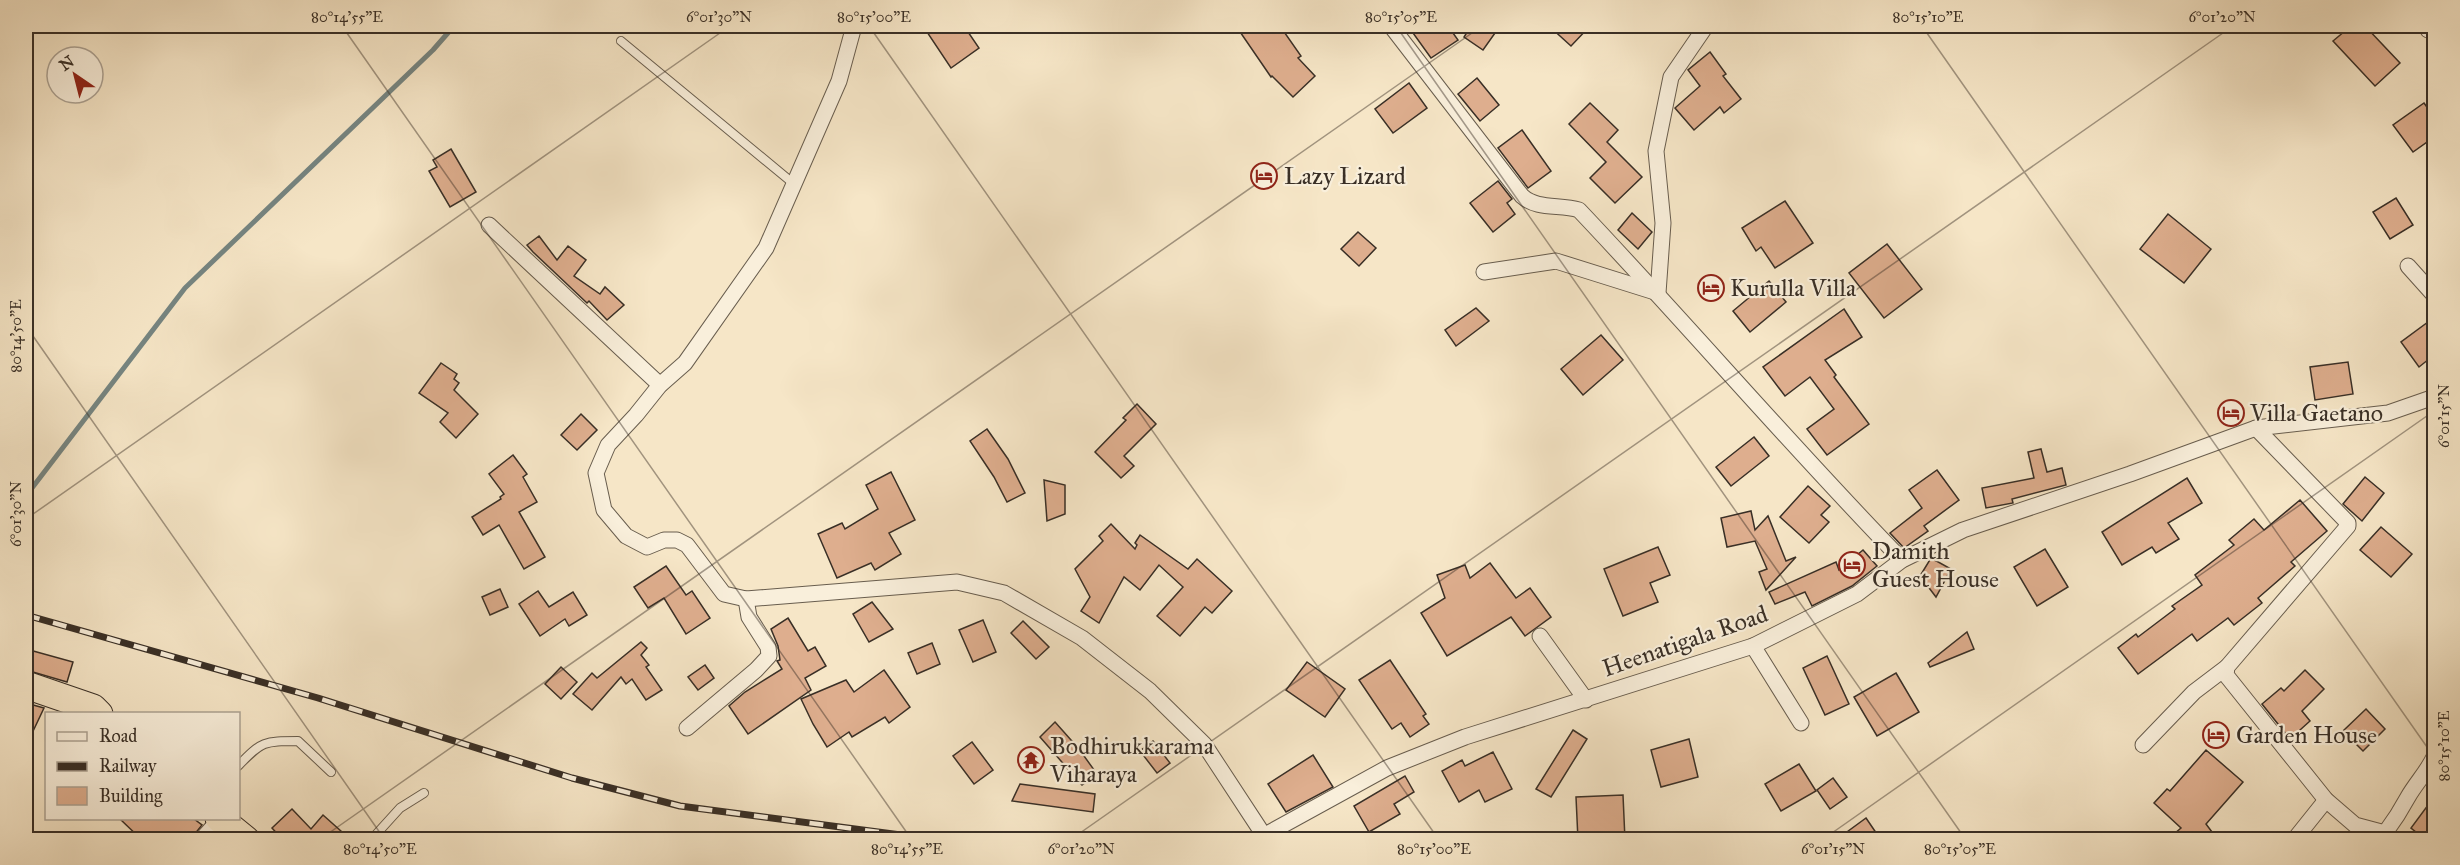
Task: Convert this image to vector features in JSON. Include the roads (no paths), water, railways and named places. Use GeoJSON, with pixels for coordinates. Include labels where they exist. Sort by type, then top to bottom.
{"type":"FeatureCollection","features":[{"type":"Feature","properties":{"kind":"highway"},"geometry":{"type":"LineString","coordinates":[[26,686],[93,708],[97,712]]}},
{"type":"Feature","properties":{"kind":"highway"},"geometry":{"type":"LineString","coordinates":[[221,820],[246,840]]}},
{"type":"Feature","properties":{"kind":"street"},"geometry":{"type":"LineString","coordinates":[[854,26],[839,81],[766,248],[685,363],[660,385],[608,445],[596,472],[604,510],[626,536],[647,547],[664,540],[677,540],[687,545],[724,594],[746,599],[957,582],[1004,593],[1082,638],[1150,691],[1204,744],[1259,837]]}},
{"type":"Feature","properties":{"kind":"street"},"geometry":{"type":"LineString","coordinates":[[1391,26],[1522,196],[1530,203],[1565,206],[1579,210],[1658,293],[1854,511],[1902,560]]}},
{"type":"Feature","properties":{"kind":"street"},"geometry":{"type":"LineString","coordinates":[[1658,293],[1663,224],[1656,151],[1671,77],[1706,26]]}},
{"type":"Feature","properties":{"kind":"street"},"geometry":{"type":"LineString","coordinates":[[489,225],[660,385]]}},
{"type":"Feature","properties":{"kind":"street"},"geometry":{"type":"LineString","coordinates":[[1484,272],[1556,261],[1658,293]]}},
{"type":"Feature","properties":{"kind":"street"},"geometry":{"type":"LineString","coordinates":[[2408,266],[2434,295]]}},
{"type":"Feature","properties":{"kind":"street","name":"Heenatigala Road"},"geometry":{"type":"LineString","coordinates":[[1259,837],[1387,768],[1465,737],[1753,646],[1857,594],[1902,560],[1963,530],[2130,474],[2256,428],[2388,412],[2434,397]]}},
{"type":"Feature","properties":{"kind":"street"},"geometry":{"type":"LineString","coordinates":[[2143,745],[2194,692],[2227,667],[2348,526],[2348,523],[2256,428]]}},
{"type":"Feature","properties":{"kind":"street"},"geometry":{"type":"LineString","coordinates":[[687,728],[756,670],[769,656],[768,647],[748,617],[746,599]]}},
{"type":"Feature","properties":{"kind":"street"},"geometry":{"type":"LineString","coordinates":[[1540,636],[1586,700]]}},
{"type":"Feature","properties":{"kind":"street"},"geometry":{"type":"LineString","coordinates":[[1753,646],[1801,723]]}},
{"type":"Feature","properties":{"kind":"street"},"geometry":{"type":"LineString","coordinates":[[2227,667],[2226,675],[2326,800],[2355,825],[2389,837],[2409,796],[2422,780],[2434,757]]}},
{"type":"Feature","properties":{"kind":"street"},"geometry":{"type":"LineString","coordinates":[[2294,840],[2326,800]]}},
{"type":"Feature","properties":{"kind":"street"},"geometry":{"type":"LineString","coordinates":[[201,840],[219,820]]}},
{"type":"Feature","properties":{"kind":"lane"},"geometry":{"type":"LineString","coordinates":[[621,41],[794,184]]}},
{"type":"Feature","properties":{"kind":"lane"},"geometry":{"type":"LineString","coordinates":[[240,764],[253,751],[269,741],[298,741],[331,772]]}},
{"type":"Feature","properties":{"kind":"lane"},"geometry":{"type":"LineString","coordinates":[[371,840],[400,808],[424,794]]}},
{"type":"Feature","properties":{"kind":"waterway"},"geometry":{"type":"LineString","coordinates":[[26,487],[32,488],[185,288],[433,50],[454,26]]}},
{"type":"Feature","properties":{"kind":"railway"},"geometry":{"type":"LineString","coordinates":[[26,615],[318,698],[572,778],[680,806],[939,840]]}},
{"type":"Feature","properties":{"kind":"place","name":"Lazy Lizard"},"geometry":{"type":"Point","coordinates":[1264,176]}},
{"type":"Feature","properties":{"kind":"place","name":"Kurulla Villa"},"geometry":{"type":"Point","coordinates":[1711,288]}},
{"type":"Feature","properties":{"kind":"place","name":"Villa Gaetano"},"geometry":{"type":"Point","coordinates":[2231,413]}},
{"type":"Feature","properties":{"kind":"place","name":"Damith Guest House"},"geometry":{"type":"Point","coordinates":[1852,565]}},
{"type":"Feature","properties":{"kind":"place","name":"Garden House"},"geometry":{"type":"Point","coordinates":[2216,735]}},
{"type":"Feature","properties":{"kind":"place","name":"Bodhirukkarama Viharaya"},"geometry":{"type":"Point","coordinates":[1031,760]}}]}
